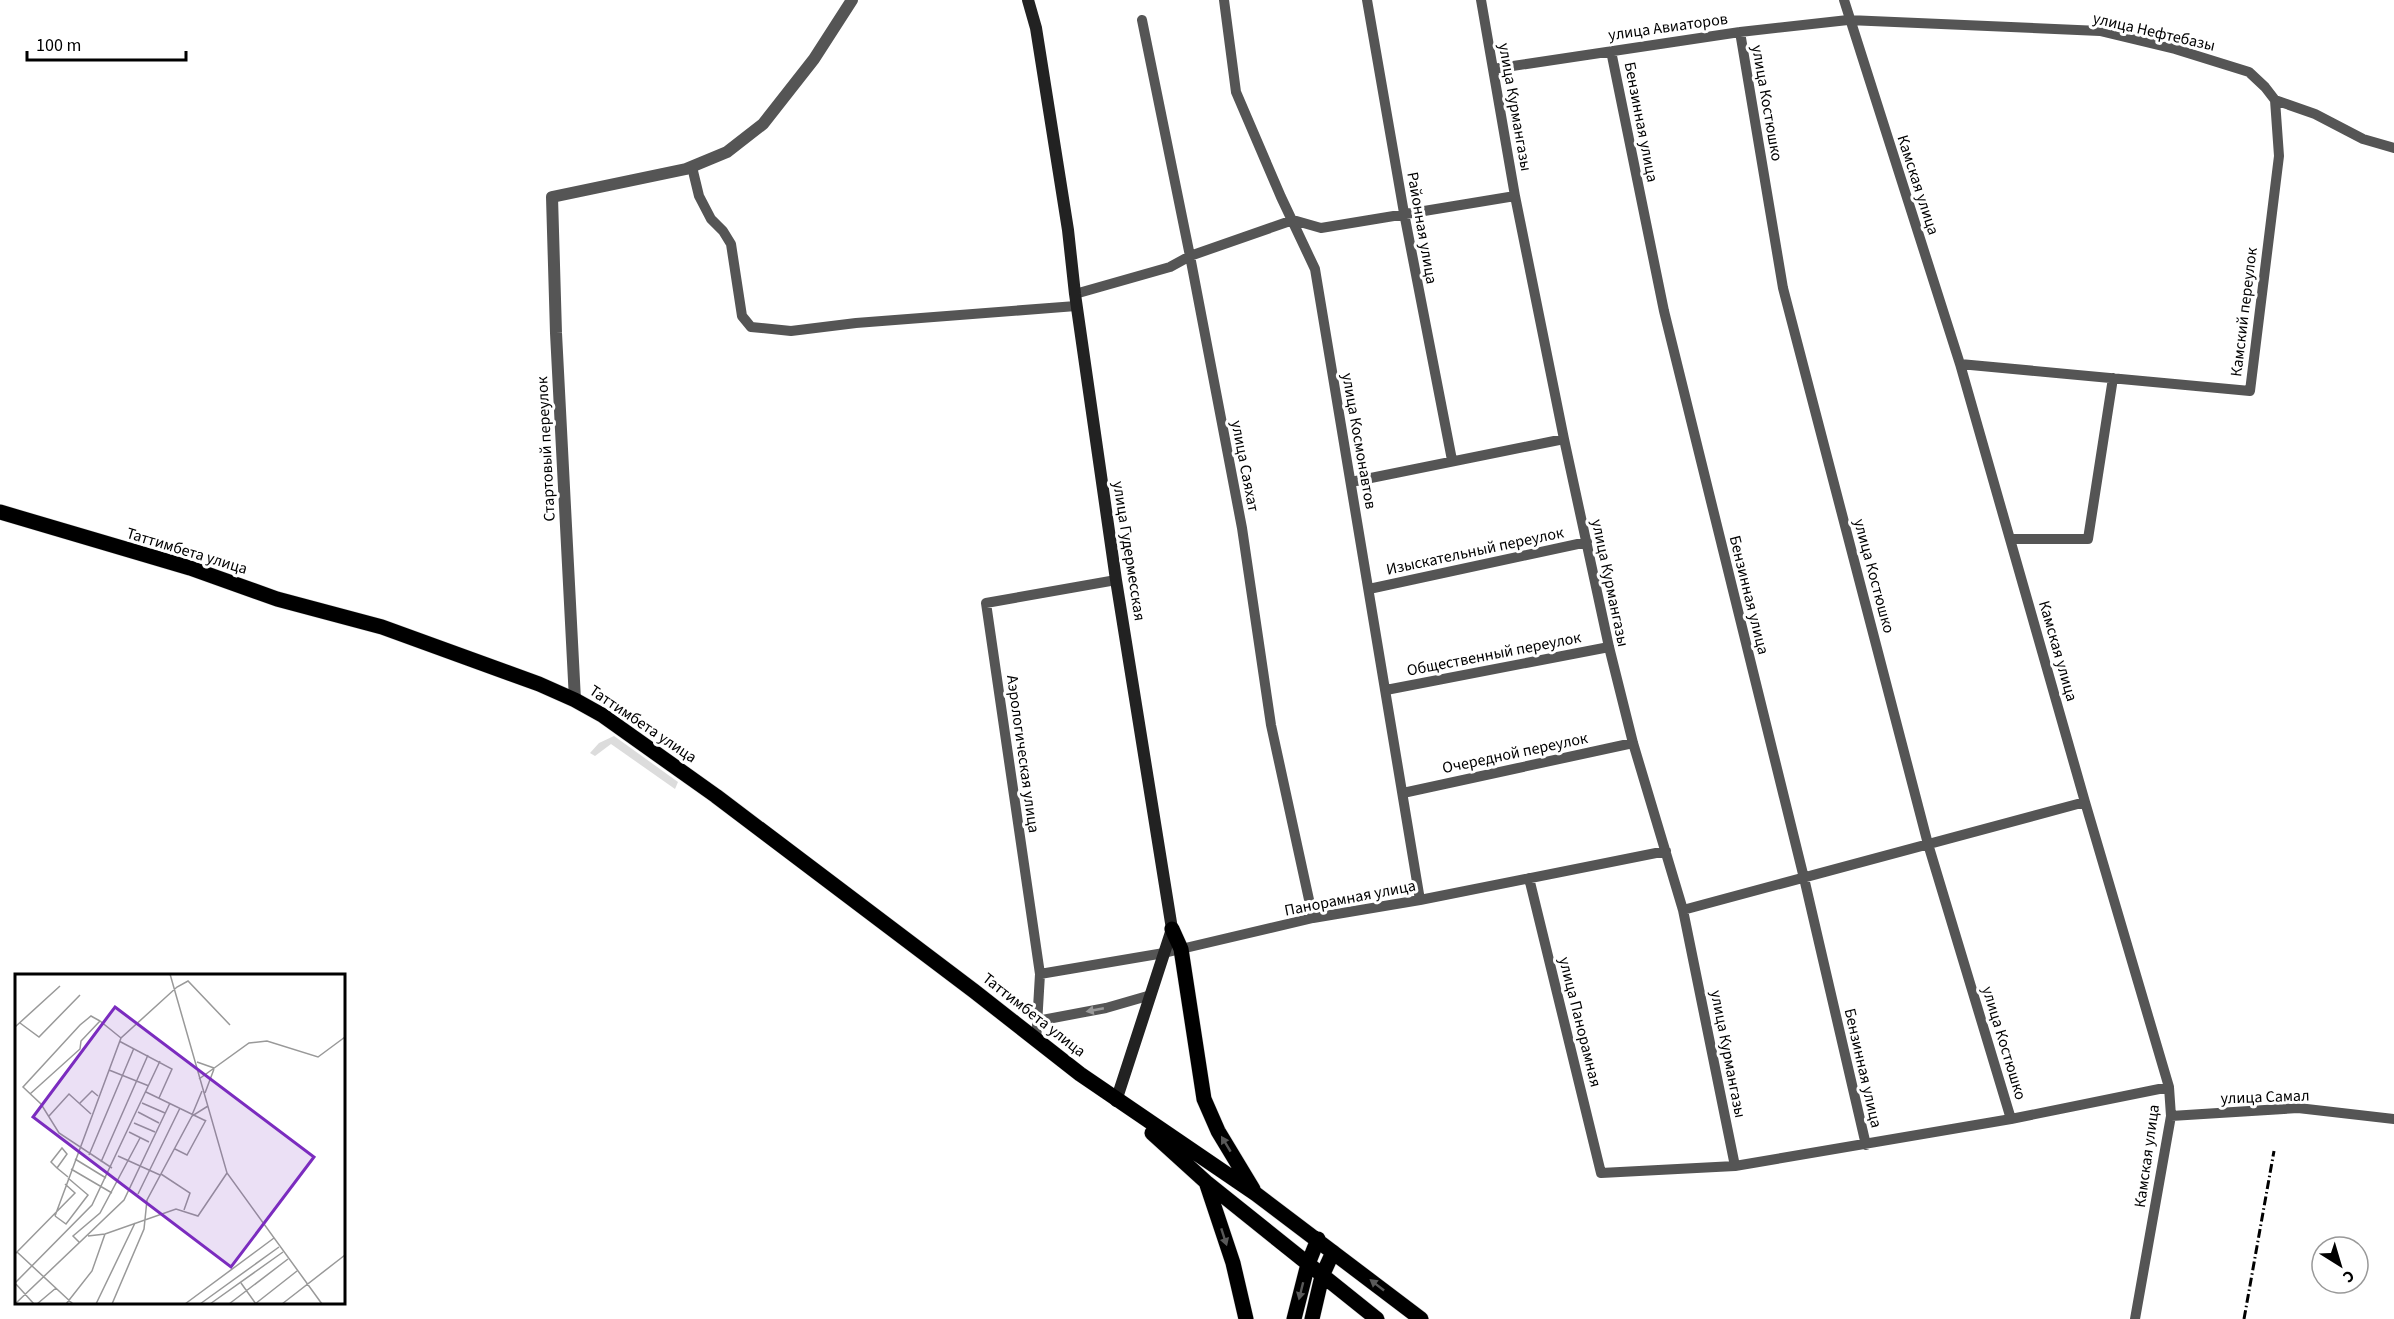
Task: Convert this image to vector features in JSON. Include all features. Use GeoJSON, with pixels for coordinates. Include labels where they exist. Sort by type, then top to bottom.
{"type":"FeatureCollection","features":[{"type":"Feature","properties":{"kind":"main road","name":"улица Гудермесская"},"geometry":{"type":"LineString","coordinates":[[1028,0],[1040,50],[1068,230],[1075,300],[1116,580],[1172,929],[1116,1101]]}},
{"type":"Feature","properties":{"kind":"main road","name":"Таттимбета улица"},"geometry":{"type":"LineString","coordinates":[[0,512],[190,568],[277,599],[382,627],[539,684],[575,700],[602,715],[693,778],[1116,1101]]}},
{"type":"Feature","properties":{"kind":"main road"},"geometry":{"type":"LineString","coordinates":[[1172,929],[1181,949],[1204,1099],[1218,1131],[1256,1194]]}},
{"type":"Feature","properties":{"kind":"main road"},"geometry":{"type":"LineString","coordinates":[[1116,1101],[1256,1194],[1420,1319]]}},
{"type":"Feature","properties":{"kind":"main road"},"geometry":{"type":"LineString","coordinates":[[1116,1101],[1206,1182],[1377,1319]]}},
{"type":"Feature","properties":{"kind":"main road"},"geometry":{"type":"LineString","coordinates":[[1206,1182],[1233,1263],[1246,1319]]}},
{"type":"Feature","properties":{"kind":"main road"},"geometry":{"type":"LineString","coordinates":[[1294,1319],[1308,1264],[1318,1239]]}},
{"type":"Feature","properties":{"kind":"main road"},"geometry":{"type":"LineString","coordinates":[[1312,1319],[1322,1276],[1333,1252]]}},
{"type":"Feature","properties":{"kind":"street"},"geometry":{"type":"LineString","coordinates":[[852,0],[814,58],[763,124],[727,152],[692,167],[699,196],[711,219],[731,243],[742,316],[751,327],[791,332],[1075,300],[1293,220],[1321,228],[1515,196]]}},
{"type":"Feature","properties":{"kind":"street","name":"улица Космонавтов"},"geometry":{"type":"LineString","coordinates":[[1224,0],[1236,92],[1315,269],[1420,900]]}},
{"type":"Feature","properties":{"kind":"street","name":"Районная улица"},"geometry":{"type":"LineString","coordinates":[[1367,0],[1404,213],[1452,460]]}},
{"type":"Feature","properties":{"kind":"street","name":"улица Курмангазы"},"geometry":{"type":"LineString","coordinates":[[1481,0],[1515,196],[1609,647],[1633,742],[1683,910],[1735,1166]]}},
{"type":"Feature","properties":{"kind":"street","name":"Камская улица"},"geometry":{"type":"LineString","coordinates":[[1844,0],[1848,20],[1960,364],[2169,1088],[2171,1116],[2136,1319]]}},
{"type":"Feature","properties":{"kind":"street","name":"улица Саяхат"},"geometry":{"type":"LineString","coordinates":[[1142,20],[1242,528],[1271,725],[1313,918]]}},
{"type":"Feature","properties":{"kind":"street","name":"улица Авиаторов"},"geometry":{"type":"LineString","coordinates":[[1493,69],[1740,32],[1848,20]]}},
{"type":"Feature","properties":{"kind":"street","name":"улица Нефтебазы"},"geometry":{"type":"LineString","coordinates":[[1848,20],[2100,31],[2175,49],[2249,72],[2275,100],[2315,114],[2363,139],[2394,148]]}},
{"type":"Feature","properties":{"kind":"street","name":"улица Костюшко"},"geometry":{"type":"LineString","coordinates":[[1740,32],[1783,288],[1928,844],[2011,1119]]}},
{"type":"Feature","properties":{"kind":"street","name":"Бензинная улица"},"geometry":{"type":"LineString","coordinates":[[1611,51],[1664,311],[1804,878],[1866,1144]]}},
{"type":"Feature","properties":{"kind":"street","name":"Камский переулок"},"geometry":{"type":"LineString","coordinates":[[1960,364],[2250,391],[2278,156],[2275,100]]}},
{"type":"Feature","properties":{"kind":"street","name":"Стартовый переулок"},"geometry":{"type":"LineString","coordinates":[[575,700],[556,333],[552,197],[692,167]]}},
{"type":"Feature","properties":{"kind":"street"},"geometry":{"type":"LineString","coordinates":[[2011,538],[2088,539],[2114,378]]}},
{"type":"Feature","properties":{"kind":"street"},"geometry":{"type":"LineString","coordinates":[[1351,482],[1564,439]]}},
{"type":"Feature","properties":{"kind":"street","name":"Изыскательный переулок"},"geometry":{"type":"LineString","coordinates":[[1369,589],[1587,542]]}},
{"type":"Feature","properties":{"kind":"street","name":"Аэрологическая улица"},"geometry":{"type":"LineString","coordinates":[[1036,1042],[1040,974],[986,603],[1116,580]]}},
{"type":"Feature","properties":{"kind":"street","name":"Общественный переулок"},"geometry":{"type":"LineString","coordinates":[[1386,690],[1609,647]]}},
{"type":"Feature","properties":{"kind":"street","name":"Очередной переулок"},"geometry":{"type":"LineString","coordinates":[[1403,793],[1633,742]]}},
{"type":"Feature","properties":{"kind":"street"},"geometry":{"type":"LineString","coordinates":[[1683,910],[2085,802]]}},
{"type":"Feature","properties":{"kind":"street","name":"Панорамная улица"},"geometry":{"type":"LineString","coordinates":[[1040,974],[1164,953],[1313,918],[1420,900],[1666,851]]}},
{"type":"Feature","properties":{"kind":"street","name":"улица Панорамная"},"geometry":{"type":"LineString","coordinates":[[1529,879],[1601,1173],[1735,1166]]}},
{"type":"Feature","properties":{"kind":"street"},"geometry":{"type":"LineString","coordinates":[[1037,1021],[1106,1008],[1150,995]]}},
{"type":"Feature","properties":{"kind":"street"},"geometry":{"type":"LineString","coordinates":[[1735,1166],[2011,1119],[2169,1088]]}},
{"type":"Feature","properties":{"kind":"street","name":"улица Самал"},"geometry":{"type":"LineString","coordinates":[[2171,1116],[2298,1108],[2394,1119]]}},
{"type":"Feature","properties":{"kind":"shaded area"},"geometry":{"type":"Polygon","coordinates":[[[614,736],[678,782],[675,789],[611,744],[595,756],[590,753],[599,743],[614,736]]]}},
{"type":"Feature","properties":{"kind":"railway"},"geometry":{"type":"LineString","coordinates":[[2244,1319],[2274,1151]]}}]}
